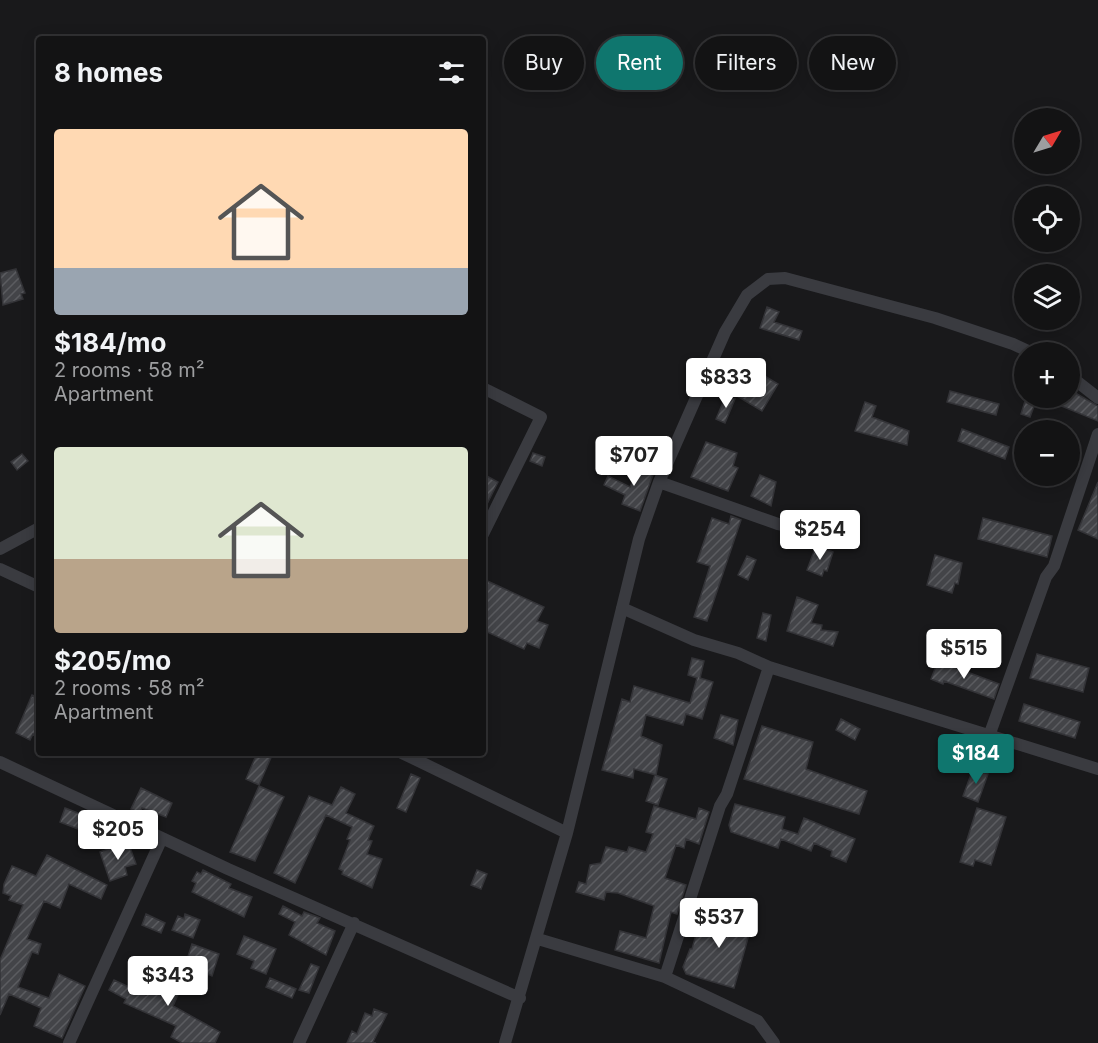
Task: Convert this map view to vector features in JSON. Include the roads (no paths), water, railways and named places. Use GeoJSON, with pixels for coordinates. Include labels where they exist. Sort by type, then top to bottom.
{"type":"FeatureCollection","features":[{"type":"Feature","properties":{"kind":"street"},"geometry":{"type":"LineString","coordinates":[[506,1043],[538,939],[567,832],[639,539],[660,482],[725,332],[747,295],[768,279],[785,278],[935,318],[1014,344]]}},
{"type":"Feature","properties":{"kind":"street"},"geometry":{"type":"LineString","coordinates":[[1080,384],[1098,398]]}},
{"type":"Feature","properties":{"kind":"street"},"geometry":{"type":"LineString","coordinates":[[486,390],[541,417],[486,528]]}},
{"type":"Feature","properties":{"kind":"street"},"geometry":{"type":"LineString","coordinates":[[990,736],[1046,577],[1054,567],[1098,434]]}},
{"type":"Feature","properties":{"kind":"street"},"geometry":{"type":"LineString","coordinates":[[660,482],[778,524],[820,532]]}},
{"type":"Feature","properties":{"kind":"street"},"geometry":{"type":"LineString","coordinates":[[0,549],[36,530]]}},
{"type":"Feature","properties":{"kind":"street"},"geometry":{"type":"LineString","coordinates":[[0,569],[36,586]]}},
{"type":"Feature","properties":{"kind":"street"},"geometry":{"type":"LineString","coordinates":[[622,608],[694,640],[738,653],[769,668],[1098,769]]}},
{"type":"Feature","properties":{"kind":"street"},"geometry":{"type":"LineString","coordinates":[[665,977],[720,806],[728,794],[769,668]]}},
{"type":"Feature","properties":{"kind":"street"},"geometry":{"type":"LineString","coordinates":[[408,756],[567,832]]}},
{"type":"Feature","properties":{"kind":"street"},"geometry":{"type":"LineString","coordinates":[[0,762],[162,838],[520,998]]}},
{"type":"Feature","properties":{"kind":"street"},"geometry":{"type":"LineString","coordinates":[[69,1043],[162,838]]}},
{"type":"Feature","properties":{"kind":"street"},"geometry":{"type":"LineString","coordinates":[[299,1043],[354,923]]}},
{"type":"Feature","properties":{"kind":"street"},"geometry":{"type":"LineString","coordinates":[[538,939],[665,977],[758,1021],[774,1043]]}}]}
